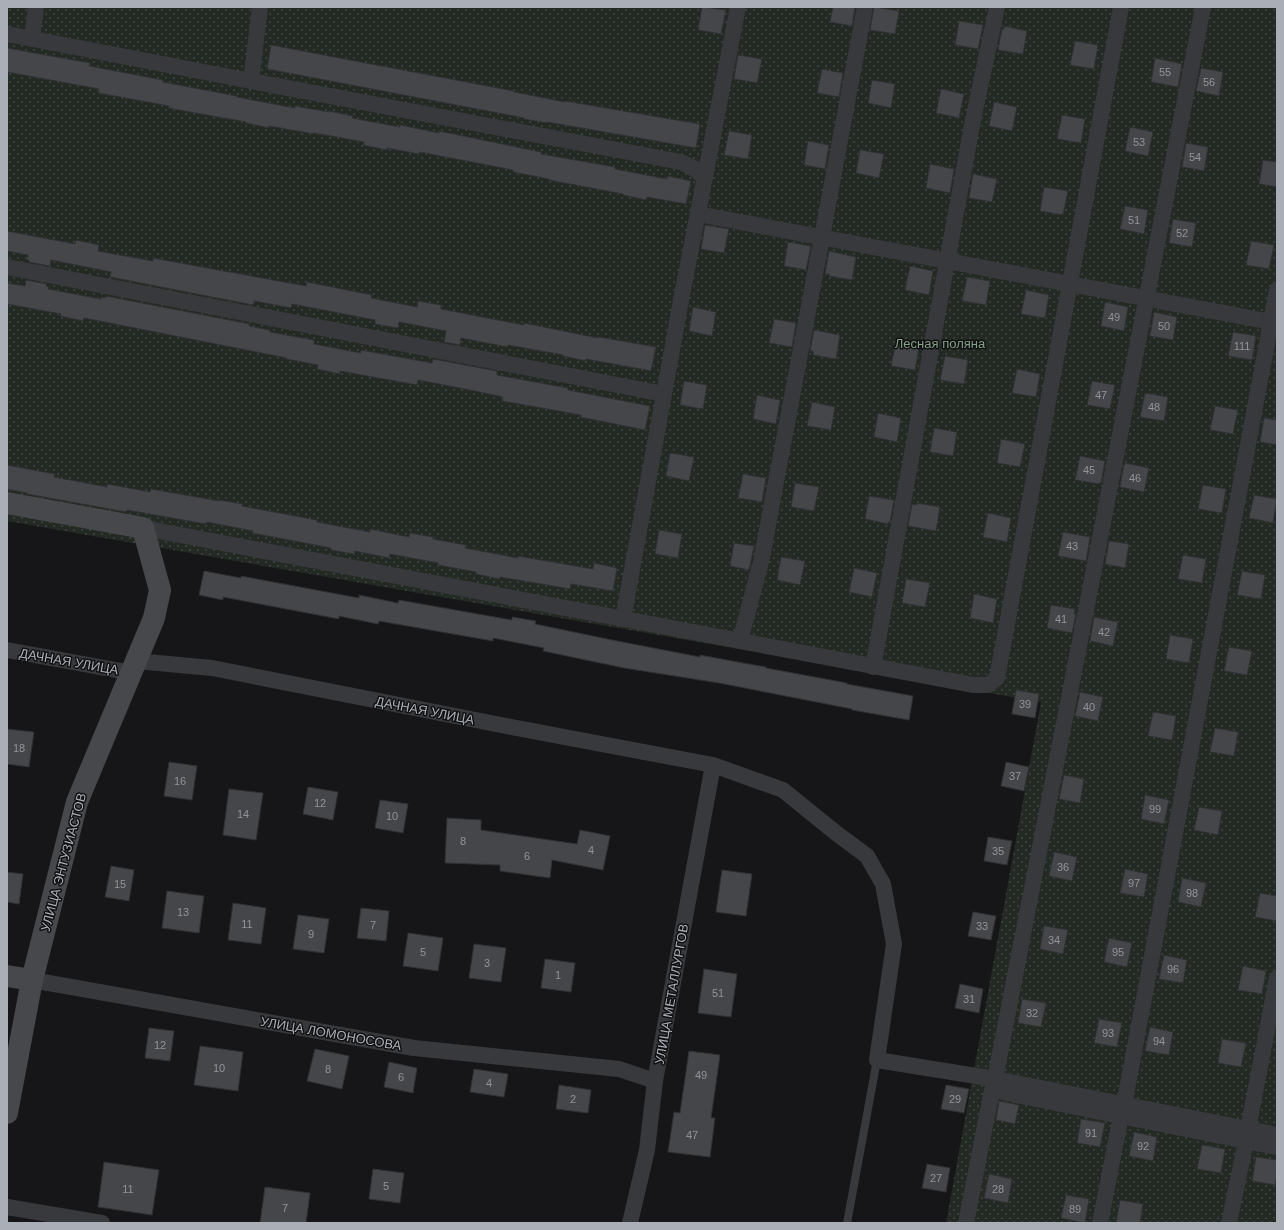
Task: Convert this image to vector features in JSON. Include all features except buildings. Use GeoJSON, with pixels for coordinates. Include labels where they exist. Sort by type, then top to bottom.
{"type":"FeatureCollection","features":[{"type":"Feature","properties":{"kind":"street"},"geometry":{"type":"LineString","coordinates":[[32,39],[36,7]]}},
{"type":"Feature","properties":{"kind":"street"},"geometry":{"type":"LineString","coordinates":[[251,81],[260,7]]}},
{"type":"Feature","properties":{"kind":"street"},"geometry":{"type":"LineString","coordinates":[[623,619],[664,394],[738,7]]}},
{"type":"Feature","properties":{"kind":"street"},"geometry":{"type":"LineString","coordinates":[[740,641],[761,562],[865,7]]}},
{"type":"Feature","properties":{"kind":"street"},"geometry":{"type":"LineString","coordinates":[[873,667],[973,120],[997,7]]}},
{"type":"Feature","properties":{"kind":"street"},"geometry":{"type":"LineString","coordinates":[[7,503],[873,667],[973,685],[988,685],[997,678],[1121,7]]}},
{"type":"Feature","properties":{"kind":"street"},"geometry":{"type":"LineString","coordinates":[[995,1079],[1203,7]]}},
{"type":"Feature","properties":{"kind":"street"},"geometry":{"type":"LineString","coordinates":[[7,34],[681,162],[695,169],[705,178]]}},
{"type":"Feature","properties":{"kind":"street"},"geometry":{"type":"LineString","coordinates":[[698,214],[1274,323]]}},
{"type":"Feature","properties":{"kind":"street"},"geometry":{"type":"LineString","coordinates":[[7,266],[664,394]]}},
{"type":"Feature","properties":{"kind":"street"},"geometry":{"type":"LineString","coordinates":[[1100,1223],[1274,323],[1277,290]]}},
{"type":"Feature","properties":{"kind":"street","name":"УЛИЦА ЭНТУЗИАСТОВ"},"geometry":{"type":"LineString","coordinates":[[7,1113],[32,980],[76,802],[154,618],[160,590],[144,528]]}},
{"type":"Feature","properties":{"kind":"street","name":"ДАЧНАЯ УЛИЦА"},"geometry":{"type":"LineString","coordinates":[[7,650],[134,667],[212,668],[713,765],[783,790],[867,856],[883,884],[894,944],[877,1060]]}},
{"type":"Feature","properties":{"kind":"street","name":"УЛИЦА МЕТАЛЛУРГОВ"},"geometry":{"type":"LineString","coordinates":[[630,1223],[647,1150],[655,1081],[713,765]]}},
{"type":"Feature","properties":{"kind":"street","name":"УЛИЦА ЛОМОНОСОВА"},"geometry":{"type":"LineString","coordinates":[[7,976],[414,1048],[619,1069],[655,1081]]}},
{"type":"Feature","properties":{"kind":"street"},"geometry":{"type":"LineString","coordinates":[[1229,1223],[1277,978]]}},
{"type":"Feature","properties":{"kind":"street"},"geometry":{"type":"LineString","coordinates":[[877,1060],[995,1079],[1122,1110],[1247,1135],[1277,1147]]}},
{"type":"Feature","properties":{"kind":"street"},"geometry":{"type":"LineString","coordinates":[[966,1223],[992,1090],[1122,1110]]}},
{"type":"Feature","properties":{"kind":"street"},"geometry":{"type":"LineString","coordinates":[[1247,1135],[1277,1135]]}},
{"type":"Feature","properties":{"kind":"street"},"geometry":{"type":"LineString","coordinates":[[7,1207],[102,1223]]}},
{"type":"Feature","properties":{"kind":"lane"},"geometry":{"type":"LineString","coordinates":[[847,1223],[877,1060]]}},
{"type":"Feature","properties":{"kind":"green space","name":"Лесная поляна"},"geometry":{"type":"Polygon","coordinates":[[[7,7],[1277,7],[1277,1223],[946,1223],[1041,702],[7,521],[7,7]]]}}]}
